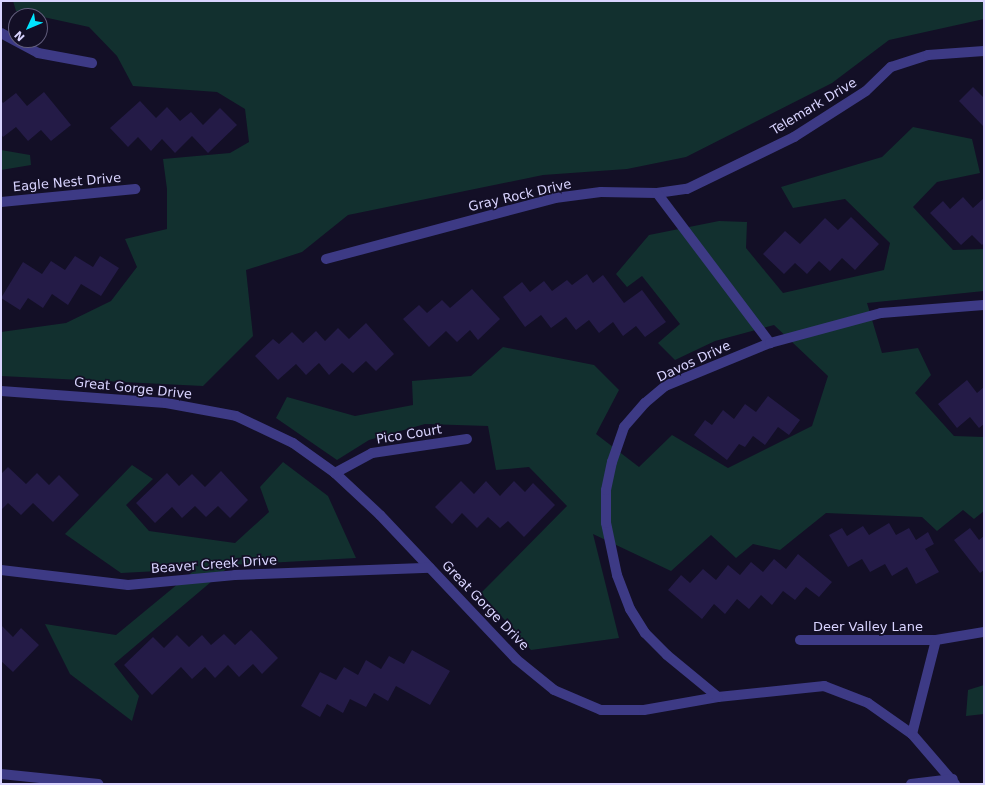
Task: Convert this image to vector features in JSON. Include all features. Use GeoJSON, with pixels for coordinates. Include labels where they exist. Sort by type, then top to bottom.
{"type":"FeatureCollection","features":[{"type":"Feature","properties":{"kind":"street"},"geometry":{"type":"LineString","coordinates":[[1,33],[38,53],[92,63]]}},
{"type":"Feature","properties":{"kind":"street","name":"Telemark Drive"},"geometry":{"type":"LineString","coordinates":[[657,193],[687,188],[794,136],[866,91],[891,67],[928,56],[984,51]]}},
{"type":"Feature","properties":{"kind":"street","name":"Eagle Nest Drive"},"geometry":{"type":"LineString","coordinates":[[1,202],[135,189]]}},
{"type":"Feature","properties":{"kind":"street","name":"Gray Rock Drive"},"geometry":{"type":"LineString","coordinates":[[326,259],[555,198],[601,192],[657,193]]}},
{"type":"Feature","properties":{"kind":"street"},"geometry":{"type":"LineString","coordinates":[[657,193],[770,343]]}},
{"type":"Feature","properties":{"kind":"street","name":"Davos Drive"},"geometry":{"type":"LineString","coordinates":[[718,697],[650,639],[630,609],[617,575],[606,523],[606,490],[612,462],[624,427],[645,403],[665,386],[770,343],[881,313],[984,305]]}},
{"type":"Feature","properties":{"kind":"street","name":"Great Gorge Drive"},"geometry":{"type":"LineString","coordinates":[[1,391],[166,403],[236,416],[293,443],[335,473],[380,515],[516,659],[554,690],[601,710],[644,710],[718,697],[824,686],[868,703],[912,734],[954,782]]}},
{"type":"Feature","properties":{"kind":"street","name":"Pico Court"},"geometry":{"type":"LineString","coordinates":[[335,473],[372,453],[467,439]]}},
{"type":"Feature","properties":{"kind":"street","name":"Beaver Creek Drive"},"geometry":{"type":"LineString","coordinates":[[1,570],[128,585],[235,575],[430,568]]}},
{"type":"Feature","properties":{"kind":"street","name":"Deer Valley Lane"},"geometry":{"type":"LineString","coordinates":[[800,640],[936,640],[984,632]]}},
{"type":"Feature","properties":{"kind":"street","name":"Deer Valley Lane"},"geometry":{"type":"LineString","coordinates":[[912,734],[936,640]]}},
{"type":"Feature","properties":{"kind":"street"},"geometry":{"type":"LineString","coordinates":[[1,774],[98,784]]}},
{"type":"Feature","properties":{"kind":"street"},"geometry":{"type":"LineString","coordinates":[[911,784],[954,782]]}},
{"type":"Feature","properties":{"kind":"green space"},"geometry":{"type":"Polygon","coordinates":[[[13,1],[984,1],[984,19],[889,40],[832,83],[686,157],[627,169],[543,175],[348,215],[302,252],[246,270],[253,336],[203,386],[1,376],[1,332],[66,323],[111,301],[137,267],[125,239],[167,229],[167,189],[163,159],[230,153],[249,142],[245,109],[217,92],[133,86],[117,56],[89,27],[48,18],[48,8],[15,8],[13,1]]]}},
{"type":"Feature","properties":{"kind":"green space"},"geometry":{"type":"Polygon","coordinates":[[[913,127],[972,139],[980,173],[937,182],[913,207],[953,250],[984,249],[984,291],[867,303],[882,353],[918,348],[931,375],[915,393],[954,436],[984,437],[984,511],[974,519],[963,510],[937,531],[922,517],[826,513],[780,550],[753,544],[736,558],[711,535],[671,571],[593,534],[619,638],[531,650],[481,593],[567,506],[529,467],[496,470],[488,426],[425,424],[369,440],[337,460],[276,418],[287,397],[355,416],[413,405],[412,381],[471,376],[503,347],[594,365],[619,390],[596,434],[639,467],[672,435],[728,468],[812,426],[828,376],[774,325],[715,341],[675,360],[658,343],[680,324],[642,276],[627,287],[616,274],[649,235],[719,221],[747,222],[746,248],[783,293],[884,270],[890,243],[845,199],[793,208],[781,187],[882,157],[913,127]]]}},
{"type":"Feature","properties":{"kind":"green space"},"geometry":{"type":"Polygon","coordinates":[[[1,150],[30,155],[31,165],[1,170],[1,150]]]}},
{"type":"Feature","properties":{"kind":"green space"},"geometry":{"type":"Polygon","coordinates":[[[283,462],[328,496],[356,558],[231,565],[114,664],[139,696],[132,721],[70,674],[45,624],[116,635],[196,569],[121,573],[65,534],[132,465],[153,479],[126,505],[149,531],[235,543],[269,512],[260,487],[283,462]]]}},
{"type":"Feature","properties":{"kind":"green space"},"geometry":{"type":"Polygon","coordinates":[[[984,685],[984,714],[966,716],[968,690],[984,685]]]}},
{"type":"Feature","properties":{"kind":"building"},"geometry":{"type":"Polygon","coordinates":[[[973,87],[984,98],[984,127],[959,101],[973,87]]]}},
{"type":"Feature","properties":{"kind":"building"},"geometry":{"type":"Polygon","coordinates":[[[44,92],[71,125],[51,141],[41,130],[28,141],[16,127],[3,137],[1,134],[1,100],[3,103],[16,93],[27,106],[44,92]]]}},
{"type":"Feature","properties":{"kind":"building"},"geometry":{"type":"Polygon","coordinates":[[[140,101],[156,118],[167,107],[180,121],[191,112],[203,125],[220,108],[237,125],[208,153],[192,136],[175,153],[162,139],[151,151],[138,137],[128,147],[110,128],[140,101]]]}},
{"type":"Feature","properties":{"kind":"building"},"geometry":{"type":"Polygon","coordinates":[[[963,197],[973,208],[984,198],[984,243],[982,245],[972,235],[961,245],[930,213],[943,201],[950,209],[963,197]]]}},
{"type":"Feature","properties":{"kind":"building"},"geometry":{"type":"Polygon","coordinates":[[[851,217],[879,244],[855,270],[842,258],[830,271],[819,261],[807,274],[795,263],[784,274],[763,254],[785,231],[800,244],[825,218],[838,230],[851,217]]]}},
{"type":"Feature","properties":{"kind":"building"},"geometry":{"type":"Polygon","coordinates":[[[75,256],[93,267],[100,256],[119,268],[101,296],[81,284],[68,305],[52,294],[43,308],[28,298],[20,310],[1,298],[23,262],[42,274],[51,261],[65,270],[75,256]]]}},
{"type":"Feature","properties":{"kind":"building"},"geometry":{"type":"Polygon","coordinates":[[[587,274],[593,283],[603,275],[624,303],[642,290],[666,322],[645,337],[636,326],[623,336],[613,322],[599,333],[589,320],[576,330],[566,317],[551,328],[541,315],[525,327],[503,297],[522,282],[530,292],[544,281],[552,291],[567,280],[572,285],[587,274]]]}},
{"type":"Feature","properties":{"kind":"building"},"geometry":{"type":"Polygon","coordinates":[[[472,289],[500,319],[478,340],[470,330],[457,342],[446,331],[429,347],[403,319],[419,305],[427,313],[442,300],[450,308],[472,289]]]}},
{"type":"Feature","properties":{"kind":"building"},"geometry":{"type":"Polygon","coordinates":[[[366,323],[394,354],[376,371],[366,361],[353,373],[342,363],[329,375],[319,363],[306,375],[296,364],[278,380],[255,356],[273,339],[279,344],[292,332],[303,343],[316,331],[325,341],[338,328],[349,339],[366,323]]]}},
{"type":"Feature","properties":{"kind":"building"},"geometry":{"type":"Polygon","coordinates":[[[967,380],[977,393],[984,387],[984,424],[979,428],[970,417],[957,428],[938,404],[967,380]]]}},
{"type":"Feature","properties":{"kind":"building"},"geometry":{"type":"Polygon","coordinates":[[[768,396],[800,420],[789,435],[778,427],[765,445],[753,436],[745,447],[739,444],[727,460],[694,435],[705,420],[712,425],[723,410],[734,419],[745,404],[756,412],[768,396]]]}},
{"type":"Feature","properties":{"kind":"building"},"geometry":{"type":"Polygon","coordinates":[[[8,467],[26,484],[37,473],[49,485],[59,475],[79,495],[53,522],[33,503],[21,515],[8,503],[1,510],[1,474],[8,467]]]}},
{"type":"Feature","properties":{"kind":"building"},"geometry":{"type":"Polygon","coordinates":[[[221,471],[248,500],[230,518],[218,506],[206,517],[195,506],[182,518],[172,507],[155,523],[136,503],[167,473],[179,486],[192,474],[205,487],[221,471]]]}},
{"type":"Feature","properties":{"kind":"building"},"geometry":{"type":"Polygon","coordinates":[[[461,481],[474,494],[486,481],[500,496],[514,481],[525,492],[533,483],[555,505],[524,537],[508,521],[500,528],[488,517],[477,528],[462,513],[452,524],[435,507],[461,481]]]}},
{"type":"Feature","properties":{"kind":"building"},"geometry":{"type":"Polygon","coordinates":[[[889,523],[896,535],[909,528],[916,540],[928,532],[934,544],[925,549],[939,572],[916,584],[907,567],[892,576],[885,564],[870,572],[862,559],[848,567],[829,535],[842,528],[847,536],[863,526],[869,535],[889,523]]]}},
{"type":"Feature","properties":{"kind":"building"},"geometry":{"type":"Polygon","coordinates":[[[970,528],[979,540],[984,536],[984,570],[980,573],[954,540],[970,528]]]}},
{"type":"Feature","properties":{"kind":"building"},"geometry":{"type":"Polygon","coordinates":[[[798,554],[832,582],[819,597],[806,587],[795,600],[783,591],[772,605],[761,595],[749,609],[737,599],[725,614],[714,604],[702,619],[668,590],[681,575],[690,583],[703,569],[716,580],[728,565],[740,575],[751,562],[763,572],[774,559],[786,569],[798,554]]]}},
{"type":"Feature","properties":{"kind":"building"},"geometry":{"type":"Polygon","coordinates":[[[1,625],[13,637],[21,628],[39,645],[13,672],[1,661],[1,625]]]}},
{"type":"Feature","properties":{"kind":"building"},"geometry":{"type":"Polygon","coordinates":[[[251,630],[278,658],[262,674],[253,664],[239,677],[228,665],[215,678],[205,667],[192,679],[181,667],[152,695],[124,665],[153,637],[164,648],[177,635],[189,647],[202,635],[211,645],[224,634],[235,645],[251,630]]]}},
{"type":"Feature","properties":{"kind":"building"},"geometry":{"type":"Polygon","coordinates":[[[412,650],[450,671],[430,705],[396,686],[388,701],[374,693],[366,707],[350,699],[343,713],[327,704],[320,717],[301,706],[320,672],[336,680],[344,667],[358,675],[366,660],[381,669],[389,656],[404,664],[412,650]]]}}]}
